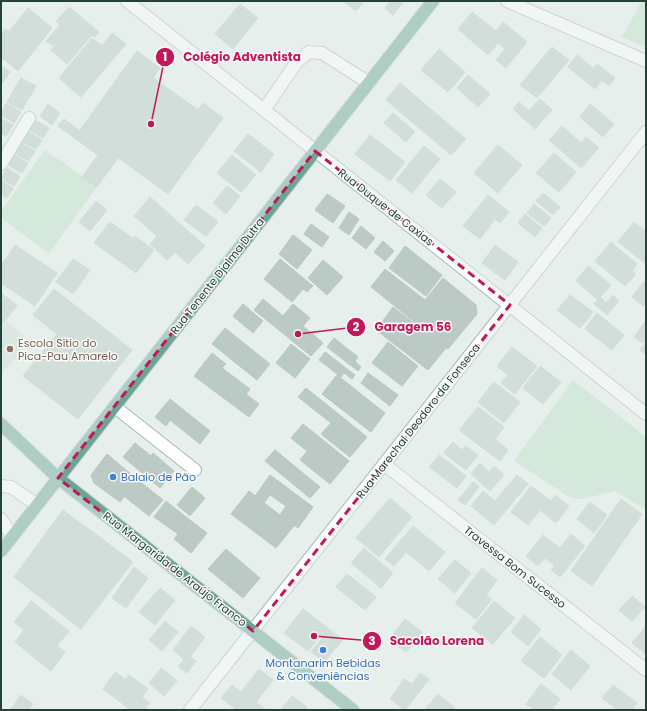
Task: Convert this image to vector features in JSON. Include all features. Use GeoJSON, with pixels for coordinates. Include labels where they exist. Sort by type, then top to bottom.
{"type":"FeatureCollection","features":[{"type":"Feature","properties":{"kind":"main road","name":"Rua Tenente Djalma Dutra"},"geometry":{"type":"LineString","coordinates":[[1,551],[433,1]]}},
{"type":"Feature","properties":{"kind":"main road","name":"Rua Margarida de Araújo Franco"},"geometry":{"type":"LineString","coordinates":[[1,424],[58,478],[353,710]]}},
{"type":"Feature","properties":{"kind":"street","name":"Rua Duque de Caxias"},"geometry":{"type":"LineString","coordinates":[[127,1],[646,414]]}},
{"type":"Feature","properties":{"kind":"street"},"geometry":{"type":"LineString","coordinates":[[507,1],[646,61]]}},
{"type":"Feature","properties":{"kind":"street"},"geometry":{"type":"LineString","coordinates":[[264,110],[296,63],[309,52],[322,53],[369,83]]}},
{"type":"Feature","properties":{"kind":"street"},"geometry":{"type":"LineString","coordinates":[[1,164],[29,118]]}},
{"type":"Feature","properties":{"kind":"street","name":"Rua Marechal Deodoro da Fonseca"},"geometry":{"type":"LineString","coordinates":[[190,710],[646,132]]}},
{"type":"Feature","properties":{"kind":"street"},"geometry":{"type":"LineString","coordinates":[[114,407],[195,470]]}},
{"type":"Feature","properties":{"kind":"street","name":"Travessa Bom Sucesso"},"geometry":{"type":"LineString","coordinates":[[384,464],[646,670]]}},
{"type":"Feature","properties":{"kind":"street"},"geometry":{"type":"LineString","coordinates":[[1,486],[11,487],[37,505]]}},
{"type":"Feature","properties":{"kind":"street"},"geometry":{"type":"LineString","coordinates":[[1,519],[12,536]]}},
{"type":"Feature","properties":{"kind":"highlighted area"},"geometry":{"type":"Polygon","coordinates":[[[315,151],[510,305],[253,631],[58,478],[315,151]]]}},
{"type":"Feature","properties":{"kind":"shaded area","name":"Escola Sítio do Pica-Pau Amarelo"},"geometry":{"type":"Polygon","coordinates":[[[6,321],[25,337],[17,346],[22,351],[1,375],[1,328],[6,321]]]}},
{"type":"Feature","properties":{"kind":"green space"},"geometry":{"type":"Polygon","coordinates":[[[642,1],[646,1],[646,47],[622,37],[642,1]]]}},
{"type":"Feature","properties":{"kind":"green space"},"geometry":{"type":"Polygon","coordinates":[[[45,150],[97,187],[49,253],[1,218],[1,211],[45,150]]]}},
{"type":"Feature","properties":{"kind":"green space"},"geometry":{"type":"Polygon","coordinates":[[[573,380],[646,437],[646,510],[615,491],[582,499],[571,498],[514,461],[573,380]]]}},
{"type":"Feature","properties":{"kind":"building"},"geometry":{"type":"Polygon","coordinates":[[[343,1],[364,1],[356,11],[343,1]]]}},
{"type":"Feature","properties":{"kind":"building"},"geometry":{"type":"Polygon","coordinates":[[[390,1],[404,1],[393,15],[385,8],[390,1]]]}},
{"type":"Feature","properties":{"kind":"building"},"geometry":{"type":"Polygon","coordinates":[[[240,4],[258,18],[233,49],[215,34],[240,4]]]}},
{"type":"Feature","properties":{"kind":"building"},"geometry":{"type":"Polygon","coordinates":[[[69,7],[99,32],[95,37],[92,35],[67,64],[51,50],[54,46],[46,41],[60,25],[56,21],[69,7]]]}},
{"type":"Feature","properties":{"kind":"building"},"geometry":{"type":"Polygon","coordinates":[[[28,8],[52,28],[18,71],[1,57],[1,35],[5,29],[9,32],[28,8]]]}},
{"type":"Feature","properties":{"kind":"building"},"geometry":{"type":"Polygon","coordinates":[[[472,12],[496,31],[503,22],[527,42],[506,68],[496,60],[505,49],[498,43],[488,55],[458,29],[472,12]]]}},
{"type":"Feature","properties":{"kind":"building"},"geometry":{"type":"Polygon","coordinates":[[[112,33],[126,44],[81,97],[59,78],[92,38],[102,46],[112,33]]]}},
{"type":"Feature","properties":{"kind":"building"},"geometry":{"type":"Polygon","coordinates":[[[552,47],[569,60],[537,98],[520,85],[552,47]]]}},
{"type":"Feature","properties":{"kind":"building"},"geometry":{"type":"Polygon","coordinates":[[[439,49],[465,72],[448,92],[421,70],[439,49]]]}},
{"type":"Feature","properties":{"kind":"building"},"geometry":{"type":"Polygon","coordinates":[[[137,51],[160,68],[153,78],[198,110],[203,103],[223,118],[168,194],[80,130],[137,51]]]}},
{"type":"Feature","properties":{"kind":"building"},"geometry":{"type":"Polygon","coordinates":[[[577,55],[593,68],[597,64],[615,78],[609,86],[602,80],[595,89],[568,67],[577,55]]]}},
{"type":"Feature","properties":{"kind":"building"},"geometry":{"type":"Polygon","coordinates":[[[1,66],[10,72],[1,85],[1,66]]]}},
{"type":"Feature","properties":{"kind":"building"},"geometry":{"type":"Polygon","coordinates":[[[468,75],[490,94],[478,107],[457,88],[468,75]]]}},
{"type":"Feature","properties":{"kind":"building"},"geometry":{"type":"Polygon","coordinates":[[[21,78],[36,86],[29,98],[14,89],[21,78]]]}},
{"type":"Feature","properties":{"kind":"building"},"geometry":{"type":"Polygon","coordinates":[[[400,83],[466,139],[451,155],[386,100],[400,83]]]}},
{"type":"Feature","properties":{"kind":"building"},"geometry":{"type":"Polygon","coordinates":[[[14,90],[28,99],[22,110],[7,102],[14,90]]]}},
{"type":"Feature","properties":{"kind":"building"},"geometry":{"type":"Polygon","coordinates":[[[540,99],[552,110],[535,129],[513,109],[519,102],[529,111],[540,99]]]}},
{"type":"Feature","properties":{"kind":"building"},"geometry":{"type":"Polygon","coordinates":[[[6,103],[21,112],[14,123],[1,115],[6,103]]]}},
{"type":"Feature","properties":{"kind":"building"},"geometry":{"type":"Polygon","coordinates":[[[48,104],[60,113],[52,125],[40,116],[48,104]]]}},
{"type":"Feature","properties":{"kind":"building"},"geometry":{"type":"Polygon","coordinates":[[[590,104],[614,124],[603,137],[580,117],[590,104]]]}},
{"type":"Feature","properties":{"kind":"building"},"geometry":{"type":"Polygon","coordinates":[[[393,113],[415,132],[406,142],[384,123],[393,113]]]}},
{"type":"Feature","properties":{"kind":"building"},"geometry":{"type":"Polygon","coordinates":[[[1,118],[13,125],[6,136],[1,133],[1,118]]]}},
{"type":"Feature","properties":{"kind":"building"},"geometry":{"type":"Polygon","coordinates":[[[64,119],[118,158],[97,187],[82,177],[98,155],[58,126],[64,119]]]}},
{"type":"Feature","properties":{"kind":"building"},"geometry":{"type":"Polygon","coordinates":[[[35,120],[49,128],[43,138],[29,130],[35,120]]]}},
{"type":"Feature","properties":{"kind":"building"},"geometry":{"type":"Polygon","coordinates":[[[562,126],[581,143],[586,137],[599,148],[581,168],[549,140],[562,126]]]}},
{"type":"Feature","properties":{"kind":"building"},"geometry":{"type":"Polygon","coordinates":[[[29,132],[42,140],[36,149],[22,142],[29,132]]]}},
{"type":"Feature","properties":{"kind":"building"},"geometry":{"type":"Polygon","coordinates":[[[248,134],[274,154],[261,172],[234,151],[248,134]]]}},
{"type":"Feature","properties":{"kind":"building"},"geometry":{"type":"Polygon","coordinates":[[[370,135],[405,162],[390,181],[355,154],[370,135]]]}},
{"type":"Feature","properties":{"kind":"building"},"geometry":{"type":"Polygon","coordinates":[[[22,144],[35,151],[29,161],[15,154],[22,144]]]}},
{"type":"Feature","properties":{"kind":"building"},"geometry":{"type":"Polygon","coordinates":[[[498,145],[522,165],[498,193],[474,173],[498,145]]]}},
{"type":"Feature","properties":{"kind":"building"},"geometry":{"type":"Polygon","coordinates":[[[424,146],[440,159],[412,193],[396,180],[424,146]]]}},
{"type":"Feature","properties":{"kind":"building"},"geometry":{"type":"Polygon","coordinates":[[[554,153],[576,172],[559,192],[536,173],[554,153]]]}},
{"type":"Feature","properties":{"kind":"building"},"geometry":{"type":"Polygon","coordinates":[[[14,155],[28,163],[22,173],[8,165],[14,155]]]}},
{"type":"Feature","properties":{"kind":"building"},"geometry":{"type":"Polygon","coordinates":[[[232,155],[256,175],[241,192],[217,173],[232,155]]]}},
{"type":"Feature","properties":{"kind":"building"},"geometry":{"type":"Polygon","coordinates":[[[7,168],[20,176],[14,186],[1,178],[7,168]]]}},
{"type":"Feature","properties":{"kind":"building"},"geometry":{"type":"Polygon","coordinates":[[[440,179],[456,192],[442,208],[426,195],[440,179]]]}},
{"type":"Feature","properties":{"kind":"building"},"geometry":{"type":"Polygon","coordinates":[[[1,180],[13,188],[7,198],[1,194],[1,180]]]}},
{"type":"Feature","properties":{"kind":"building"},"geometry":{"type":"Polygon","coordinates":[[[227,186],[240,196],[226,214],[213,203],[227,186]]]}},
{"type":"Feature","properties":{"kind":"building"},"geometry":{"type":"Polygon","coordinates":[[[543,193],[560,207],[553,215],[536,201],[543,193]]]}},
{"type":"Feature","properties":{"kind":"building"},"geometry":{"type":"Polygon","coordinates":[[[327,194],[345,206],[333,223],[315,210],[327,194]]]}},
{"type":"Feature","properties":{"kind":"building"},"geometry":{"type":"Polygon","coordinates":[[[488,195],[509,212],[500,223],[495,219],[480,239],[463,226],[488,195]]]}},
{"type":"Feature","properties":{"kind":"building"},"geometry":{"type":"Polygon","coordinates":[[[150,197],[205,246],[188,264],[175,252],[167,260],[150,244],[157,236],[134,216],[150,197]]]}},
{"type":"Feature","properties":{"kind":"building"},"geometry":{"type":"Polygon","coordinates":[[[96,201],[107,210],[90,231],[79,222],[96,201]]]}},
{"type":"Feature","properties":{"kind":"building"},"geometry":{"type":"Polygon","coordinates":[[[534,204],[551,218],[544,226],[527,213],[534,204]]]}},
{"type":"Feature","properties":{"kind":"building"},"geometry":{"type":"Polygon","coordinates":[[[196,205],[218,222],[206,236],[184,220],[196,205]]]}},
{"type":"Feature","properties":{"kind":"building"},"geometry":{"type":"Polygon","coordinates":[[[349,212],[359,219],[349,235],[339,228],[349,212]]]}},
{"type":"Feature","properties":{"kind":"building"},"geometry":{"type":"Polygon","coordinates":[[[525,214],[542,228],[535,237],[518,223],[525,214]]]}},
{"type":"Feature","properties":{"kind":"building"},"geometry":{"type":"Polygon","coordinates":[[[110,222],[134,239],[135,236],[154,250],[136,273],[94,243],[110,222]]]}},
{"type":"Feature","properties":{"kind":"building"},"geometry":{"type":"Polygon","coordinates":[[[634,222],[646,232],[646,264],[618,242],[634,222]]]}},
{"type":"Feature","properties":{"kind":"building"},"geometry":{"type":"Polygon","coordinates":[[[311,224],[329,237],[322,247],[304,234],[311,224]]]}},
{"type":"Feature","properties":{"kind":"building"},"geometry":{"type":"Polygon","coordinates":[[[361,226],[375,238],[366,249],[352,238],[361,226]]]}},
{"type":"Feature","properties":{"kind":"building"},"geometry":{"type":"Polygon","coordinates":[[[293,235],[312,250],[297,269],[279,254],[293,235]]]}},
{"type":"Feature","properties":{"kind":"building"},"geometry":{"type":"Polygon","coordinates":[[[383,241],[394,251],[385,261],[374,252],[383,241]]]}},
{"type":"Feature","properties":{"kind":"building"},"geometry":{"type":"Polygon","coordinates":[[[611,242],[637,264],[632,271],[636,274],[625,286],[595,261],[611,242]]]}},
{"type":"Feature","properties":{"kind":"building"},"geometry":{"type":"Polygon","coordinates":[[[15,245],[57,273],[35,306],[1,283],[1,266],[15,245]]]}},
{"type":"Feature","properties":{"kind":"building"},"geometry":{"type":"Polygon","coordinates":[[[495,245],[518,262],[505,280],[482,263],[495,245]]]}},
{"type":"Feature","properties":{"kind":"building"},"geometry":{"type":"Polygon","coordinates":[[[405,246],[442,275],[426,296],[389,268],[405,246]]]}},
{"type":"Feature","properties":{"kind":"building"},"geometry":{"type":"Polygon","coordinates":[[[73,259],[90,270],[73,294],[56,282],[73,259]]]}},
{"type":"Feature","properties":{"kind":"building"},"geometry":{"type":"Polygon","coordinates":[[[280,259],[313,286],[307,292],[303,289],[292,302],[264,279],[280,259]]]}},
{"type":"Feature","properties":{"kind":"building"},"geometry":{"type":"Polygon","coordinates":[[[323,260],[343,277],[327,295],[308,278],[323,260]]]}},
{"type":"Feature","properties":{"kind":"building"},"geometry":{"type":"Polygon","coordinates":[[[588,266],[611,285],[600,297],[606,303],[613,295],[619,301],[607,315],[594,304],[598,300],[576,281],[588,266]]]}},
{"type":"Feature","properties":{"kind":"building"},"geometry":{"type":"Polygon","coordinates":[[[385,269],[425,300],[443,278],[476,305],[477,314],[448,349],[371,287],[385,269]]]}},
{"type":"Feature","properties":{"kind":"building"},"geometry":{"type":"Polygon","coordinates":[[[644,281],[646,283],[646,303],[643,306],[632,297],[644,281]]]}},
{"type":"Feature","properties":{"kind":"building"},"geometry":{"type":"Polygon","coordinates":[[[54,289],[132,350],[78,419],[23,376],[57,334],[33,315],[54,289]]]}},
{"type":"Feature","properties":{"kind":"building"},"geometry":{"type":"Polygon","coordinates":[[[1,293],[17,305],[1,326],[1,293]]]}},
{"type":"Feature","properties":{"kind":"building"},"geometry":{"type":"Polygon","coordinates":[[[570,295],[593,312],[580,328],[557,310],[570,295]]]}},
{"type":"Feature","properties":{"kind":"building"},"geometry":{"type":"Polygon","coordinates":[[[263,299],[283,316],[293,304],[310,318],[303,326],[323,343],[311,356],[254,310],[263,299]]]}},
{"type":"Feature","properties":{"kind":"building"},"geometry":{"type":"Polygon","coordinates":[[[243,304],[263,321],[253,333],[233,316],[243,304]]]}},
{"type":"Feature","properties":{"kind":"building"},"geometry":{"type":"Polygon","coordinates":[[[393,307],[446,348],[428,370],[376,330],[393,307]]]}},
{"type":"Feature","properties":{"kind":"building"},"geometry":{"type":"Polygon","coordinates":[[[597,313],[624,335],[612,350],[585,329],[597,313]]]}},
{"type":"Feature","properties":{"kind":"building"},"geometry":{"type":"Polygon","coordinates":[[[644,323],[646,324],[646,339],[643,343],[634,337],[644,323]]]}},
{"type":"Feature","properties":{"kind":"building"},"geometry":{"type":"Polygon","coordinates":[[[225,328],[270,364],[257,380],[212,344],[225,328]]]}},
{"type":"Feature","properties":{"kind":"building"},"geometry":{"type":"Polygon","coordinates":[[[334,338],[358,357],[355,361],[361,367],[358,371],[327,347],[334,338]]]}},
{"type":"Feature","properties":{"kind":"building"},"geometry":{"type":"Polygon","coordinates":[[[388,342],[418,366],[402,386],[372,363],[388,342]]]}},
{"type":"Feature","properties":{"kind":"building"},"geometry":{"type":"Polygon","coordinates":[[[646,342],[646,355],[640,350],[646,342]]]}},
{"type":"Feature","properties":{"kind":"building"},"geometry":{"type":"Polygon","coordinates":[[[291,344],[310,359],[295,378],[276,363],[291,344]]]}},
{"type":"Feature","properties":{"kind":"building"},"geometry":{"type":"Polygon","coordinates":[[[512,347],[537,366],[515,394],[501,383],[508,375],[497,366],[512,347]]]}},
{"type":"Feature","properties":{"kind":"building"},"geometry":{"type":"Polygon","coordinates":[[[325,352],[355,375],[352,379],[344,373],[341,377],[319,360],[325,352]]]}},
{"type":"Feature","properties":{"kind":"building"},"geometry":{"type":"Polygon","coordinates":[[[212,353],[226,364],[222,368],[250,389],[246,394],[259,404],[249,417],[194,376],[212,353]]]}},
{"type":"Feature","properties":{"kind":"building"},"geometry":{"type":"Polygon","coordinates":[[[540,366],[561,382],[543,404],[523,388],[540,366]]]}},
{"type":"Feature","properties":{"kind":"building"},"geometry":{"type":"Polygon","coordinates":[[[368,373],[398,395],[390,406],[361,383],[368,373]]]}},
{"type":"Feature","properties":{"kind":"building"},"geometry":{"type":"Polygon","coordinates":[[[337,375],[385,413],[371,432],[322,394],[337,375]]]}},
{"type":"Feature","properties":{"kind":"building"},"geometry":{"type":"Polygon","coordinates":[[[494,382],[520,402],[504,423],[478,402],[494,382]]]}},
{"type":"Feature","properties":{"kind":"building"},"geometry":{"type":"Polygon","coordinates":[[[306,388],[367,437],[350,457],[321,434],[331,423],[298,397],[306,388]]]}},
{"type":"Feature","properties":{"kind":"building"},"geometry":{"type":"Polygon","coordinates":[[[170,399],[210,431],[200,444],[170,420],[166,426],[155,417],[170,399]]]}},
{"type":"Feature","properties":{"kind":"building"},"geometry":{"type":"Polygon","coordinates":[[[478,407],[504,427],[495,439],[508,450],[500,461],[459,430],[478,407]]]}},
{"type":"Feature","properties":{"kind":"building"},"geometry":{"type":"Polygon","coordinates":[[[303,424],[349,461],[330,484],[300,460],[307,451],[291,438],[303,424]]]}},
{"type":"Feature","properties":{"kind":"building"},"geometry":{"type":"Polygon","coordinates":[[[453,442],[462,450],[466,446],[478,455],[466,470],[444,453],[453,442]]]}},
{"type":"Feature","properties":{"kind":"building"},"geometry":{"type":"Polygon","coordinates":[[[135,443],[151,456],[153,453],[174,471],[160,488],[123,457],[135,443]]]}},
{"type":"Feature","properties":{"kind":"building"},"geometry":{"type":"Polygon","coordinates":[[[275,450],[320,487],[310,498],[265,461],[275,450]]]}},
{"type":"Feature","properties":{"kind":"building","name":"Balaio de Pão"},"geometry":{"type":"Polygon","coordinates":[[[107,454],[138,480],[120,502],[94,483],[91,475],[107,454]]]}},
{"type":"Feature","properties":{"kind":"building"},"geometry":{"type":"Polygon","coordinates":[[[439,455],[466,476],[457,488],[429,467],[439,455]]]}},
{"type":"Feature","properties":{"kind":"building"},"geometry":{"type":"Polygon","coordinates":[[[480,463],[489,472],[494,466],[504,475],[490,491],[471,474],[480,463]]]}},
{"type":"Feature","properties":{"kind":"building"},"geometry":{"type":"Polygon","coordinates":[[[270,475],[313,507],[298,528],[280,515],[286,506],[270,495],[264,503],[255,496],[270,475]]]}},
{"type":"Feature","properties":{"kind":"building"},"geometry":{"type":"Polygon","coordinates":[[[517,475],[528,484],[494,525],[471,506],[483,491],[495,501],[517,475]]]}},
{"type":"Feature","properties":{"kind":"building"},"geometry":{"type":"Polygon","coordinates":[[[138,480],[163,500],[149,516],[125,497],[138,480]]]}},
{"type":"Feature","properties":{"kind":"building"},"geometry":{"type":"Polygon","coordinates":[[[473,482],[479,487],[465,505],[458,500],[473,482]]]}},
{"type":"Feature","properties":{"kind":"building"},"geometry":{"type":"Polygon","coordinates":[[[531,486],[551,501],[555,495],[569,506],[556,523],[540,510],[528,525],[511,512],[531,486]]]}},
{"type":"Feature","properties":{"kind":"building"},"geometry":{"type":"Polygon","coordinates":[[[192,487],[205,498],[190,516],[177,505],[192,487]]]}},
{"type":"Feature","properties":{"kind":"building"},"geometry":{"type":"Polygon","coordinates":[[[249,491],[294,526],[276,548],[231,514],[249,491]]]}},
{"type":"Feature","properties":{"kind":"building"},"geometry":{"type":"Polygon","coordinates":[[[390,498],[412,517],[379,557],[356,538],[390,498]]]}},
{"type":"Feature","properties":{"kind":"building"},"geometry":{"type":"Polygon","coordinates":[[[621,499],[642,514],[592,586],[571,571],[621,499]]]}},
{"type":"Feature","properties":{"kind":"building"},"geometry":{"type":"Polygon","coordinates":[[[166,501],[190,520],[178,534],[154,517],[166,501]]]}},
{"type":"Feature","properties":{"kind":"building"},"geometry":{"type":"Polygon","coordinates":[[[590,502],[607,515],[594,533],[577,519],[590,502]]]}},
{"type":"Feature","properties":{"kind":"building"},"geometry":{"type":"Polygon","coordinates":[[[63,510],[98,536],[84,555],[49,529],[63,510]]]}},
{"type":"Feature","properties":{"kind":"building"},"geometry":{"type":"Polygon","coordinates":[[[190,520],[207,533],[191,553],[174,539],[190,520]]]}},
{"type":"Feature","properties":{"kind":"building"},"geometry":{"type":"Polygon","coordinates":[[[413,526],[445,552],[429,571],[406,552],[394,566],[385,559],[413,526]]]}},
{"type":"Feature","properties":{"kind":"building"},"geometry":{"type":"Polygon","coordinates":[[[49,529],[118,581],[81,629],[14,577],[49,529]]]}},
{"type":"Feature","properties":{"kind":"building"},"geometry":{"type":"Polygon","coordinates":[[[571,534],[585,546],[560,577],[551,570],[555,566],[545,558],[538,566],[526,556],[543,535],[560,548],[571,534]]]}},
{"type":"Feature","properties":{"kind":"building"},"geometry":{"type":"Polygon","coordinates":[[[98,536],[133,562],[118,581],[84,555],[98,536]]]}},
{"type":"Feature","properties":{"kind":"building"},"geometry":{"type":"Polygon","coordinates":[[[364,548],[393,573],[381,588],[351,563],[364,548]]]}},
{"type":"Feature","properties":{"kind":"building"},"geometry":{"type":"Polygon","coordinates":[[[226,549],[260,578],[243,598],[208,569],[226,549]]]}},
{"type":"Feature","properties":{"kind":"building"},"geometry":{"type":"Polygon","coordinates":[[[455,560],[471,573],[455,593],[438,579],[455,560]]]}},
{"type":"Feature","properties":{"kind":"building"},"geometry":{"type":"Polygon","coordinates":[[[134,567],[148,578],[126,608],[112,598],[134,567]]]}},
{"type":"Feature","properties":{"kind":"building"},"geometry":{"type":"Polygon","coordinates":[[[482,568],[497,580],[486,595],[492,599],[476,619],[455,603],[482,568]]]}},
{"type":"Feature","properties":{"kind":"building"},"geometry":{"type":"Polygon","coordinates":[[[347,574],[376,597],[365,610],[336,587],[347,574]]]}},
{"type":"Feature","properties":{"kind":"building"},"geometry":{"type":"Polygon","coordinates":[[[160,588],[175,600],[155,625],[139,612],[160,588]]]}},
{"type":"Feature","properties":{"kind":"building"},"geometry":{"type":"Polygon","coordinates":[[[632,596],[645,607],[632,621],[619,610],[632,596]]]}},
{"type":"Feature","properties":{"kind":"building"},"geometry":{"type":"Polygon","coordinates":[[[31,601],[69,631],[57,646],[65,652],[51,671],[15,642],[24,630],[14,622],[31,601]]]}},
{"type":"Feature","properties":{"kind":"building"},"geometry":{"type":"Polygon","coordinates":[[[494,601],[515,618],[493,644],[472,628],[494,601]]]}},
{"type":"Feature","properties":{"kind":"building"},"geometry":{"type":"Polygon","coordinates":[[[303,609],[343,640],[336,648],[320,636],[308,651],[284,633],[303,609]]]}},
{"type":"Feature","properties":{"kind":"building"},"geometry":{"type":"Polygon","coordinates":[[[524,615],[541,629],[528,646],[511,632],[524,615]]]}},
{"type":"Feature","properties":{"kind":"building"},"geometry":{"type":"Polygon","coordinates":[[[405,619],[422,632],[406,652],[389,639],[405,619]]]}},
{"type":"Feature","properties":{"kind":"building"},"geometry":{"type":"Polygon","coordinates":[[[165,621],[178,632],[162,651],[149,640],[165,621]]]}},
{"type":"Feature","properties":{"kind":"building"},"geometry":{"type":"Polygon","coordinates":[[[191,626],[205,637],[190,657],[196,661],[187,673],[178,667],[184,659],[173,650],[191,626]]]}},
{"type":"Feature","properties":{"kind":"building"},"geometry":{"type":"Polygon","coordinates":[[[646,626],[646,654],[632,643],[646,626]]]}},
{"type":"Feature","properties":{"kind":"building"},"geometry":{"type":"Polygon","coordinates":[[[540,637],[562,655],[544,678],[521,661],[540,637]]]}},
{"type":"Feature","properties":{"kind":"building","name":"Montanarim Bebidas & Conveniências"},"geometry":{"type":"Polygon","coordinates":[[[322,638],[335,648],[325,662],[311,652],[322,638]]]}},
{"type":"Feature","properties":{"kind":"building"},"geometry":{"type":"Polygon","coordinates":[[[571,650],[590,666],[571,690],[552,674],[571,650]]]}},
{"type":"Feature","properties":{"kind":"building"},"geometry":{"type":"Polygon","coordinates":[[[161,668],[177,681],[164,696],[149,683],[161,668]]]}},
{"type":"Feature","properties":{"kind":"building"},"geometry":{"type":"Polygon","coordinates":[[[259,669],[273,680],[256,702],[266,710],[237,710],[221,698],[232,685],[241,692],[259,669]]]}},
{"type":"Feature","properties":{"kind":"building"},"geometry":{"type":"Polygon","coordinates":[[[115,672],[126,680],[129,675],[148,689],[142,697],[150,703],[144,710],[131,710],[103,689],[115,672]]]}},
{"type":"Feature","properties":{"kind":"building"},"geometry":{"type":"Polygon","coordinates":[[[420,673],[429,679],[405,710],[390,699],[404,679],[412,684],[420,673]]]}},
{"type":"Feature","properties":{"kind":"building"},"geometry":{"type":"Polygon","coordinates":[[[541,684],[560,699],[551,710],[535,710],[526,704],[541,684]]]}},
{"type":"Feature","properties":{"kind":"building"},"geometry":{"type":"Polygon","coordinates":[[[613,685],[637,703],[632,710],[618,710],[602,698],[613,685]]]}},
{"type":"Feature","properties":{"kind":"building"},"geometry":{"type":"Polygon","coordinates":[[[438,694],[457,710],[425,710],[438,694]]]}},
{"type":"Feature","properties":{"kind":"building"},"geometry":{"type":"Polygon","coordinates":[[[21,695],[33,704],[28,710],[10,710],[21,695]]]}},
{"type":"Feature","properties":{"kind":"building"},"geometry":{"type":"Polygon","coordinates":[[[292,696],[307,707],[305,710],[281,710],[292,696]]]}},
{"type":"Feature","properties":{"kind":"place","name":"Colégio Adventista"},"geometry":{"type":"Point","coordinates":[151,124]}},
{"type":"Feature","properties":{"kind":"place","name":"Garagem 56"},"geometry":{"type":"Point","coordinates":[298,334]}},
{"type":"Feature","properties":{"kind":"place","name":"Escola Sítio do Pica-Pau Amarelo"},"geometry":{"type":"Point","coordinates":[10,349]}},
{"type":"Feature","properties":{"kind":"place","name":"Balaio de Pão"},"geometry":{"type":"Point","coordinates":[113,477]}},
{"type":"Feature","properties":{"kind":"place","name":"Sacolão Lorena"},"geometry":{"type":"Point","coordinates":[314,636]}},
{"type":"Feature","properties":{"kind":"place","name":"Montanarim Bebidas & Conveniências"},"geometry":{"type":"Point","coordinates":[323,650]}}]}
